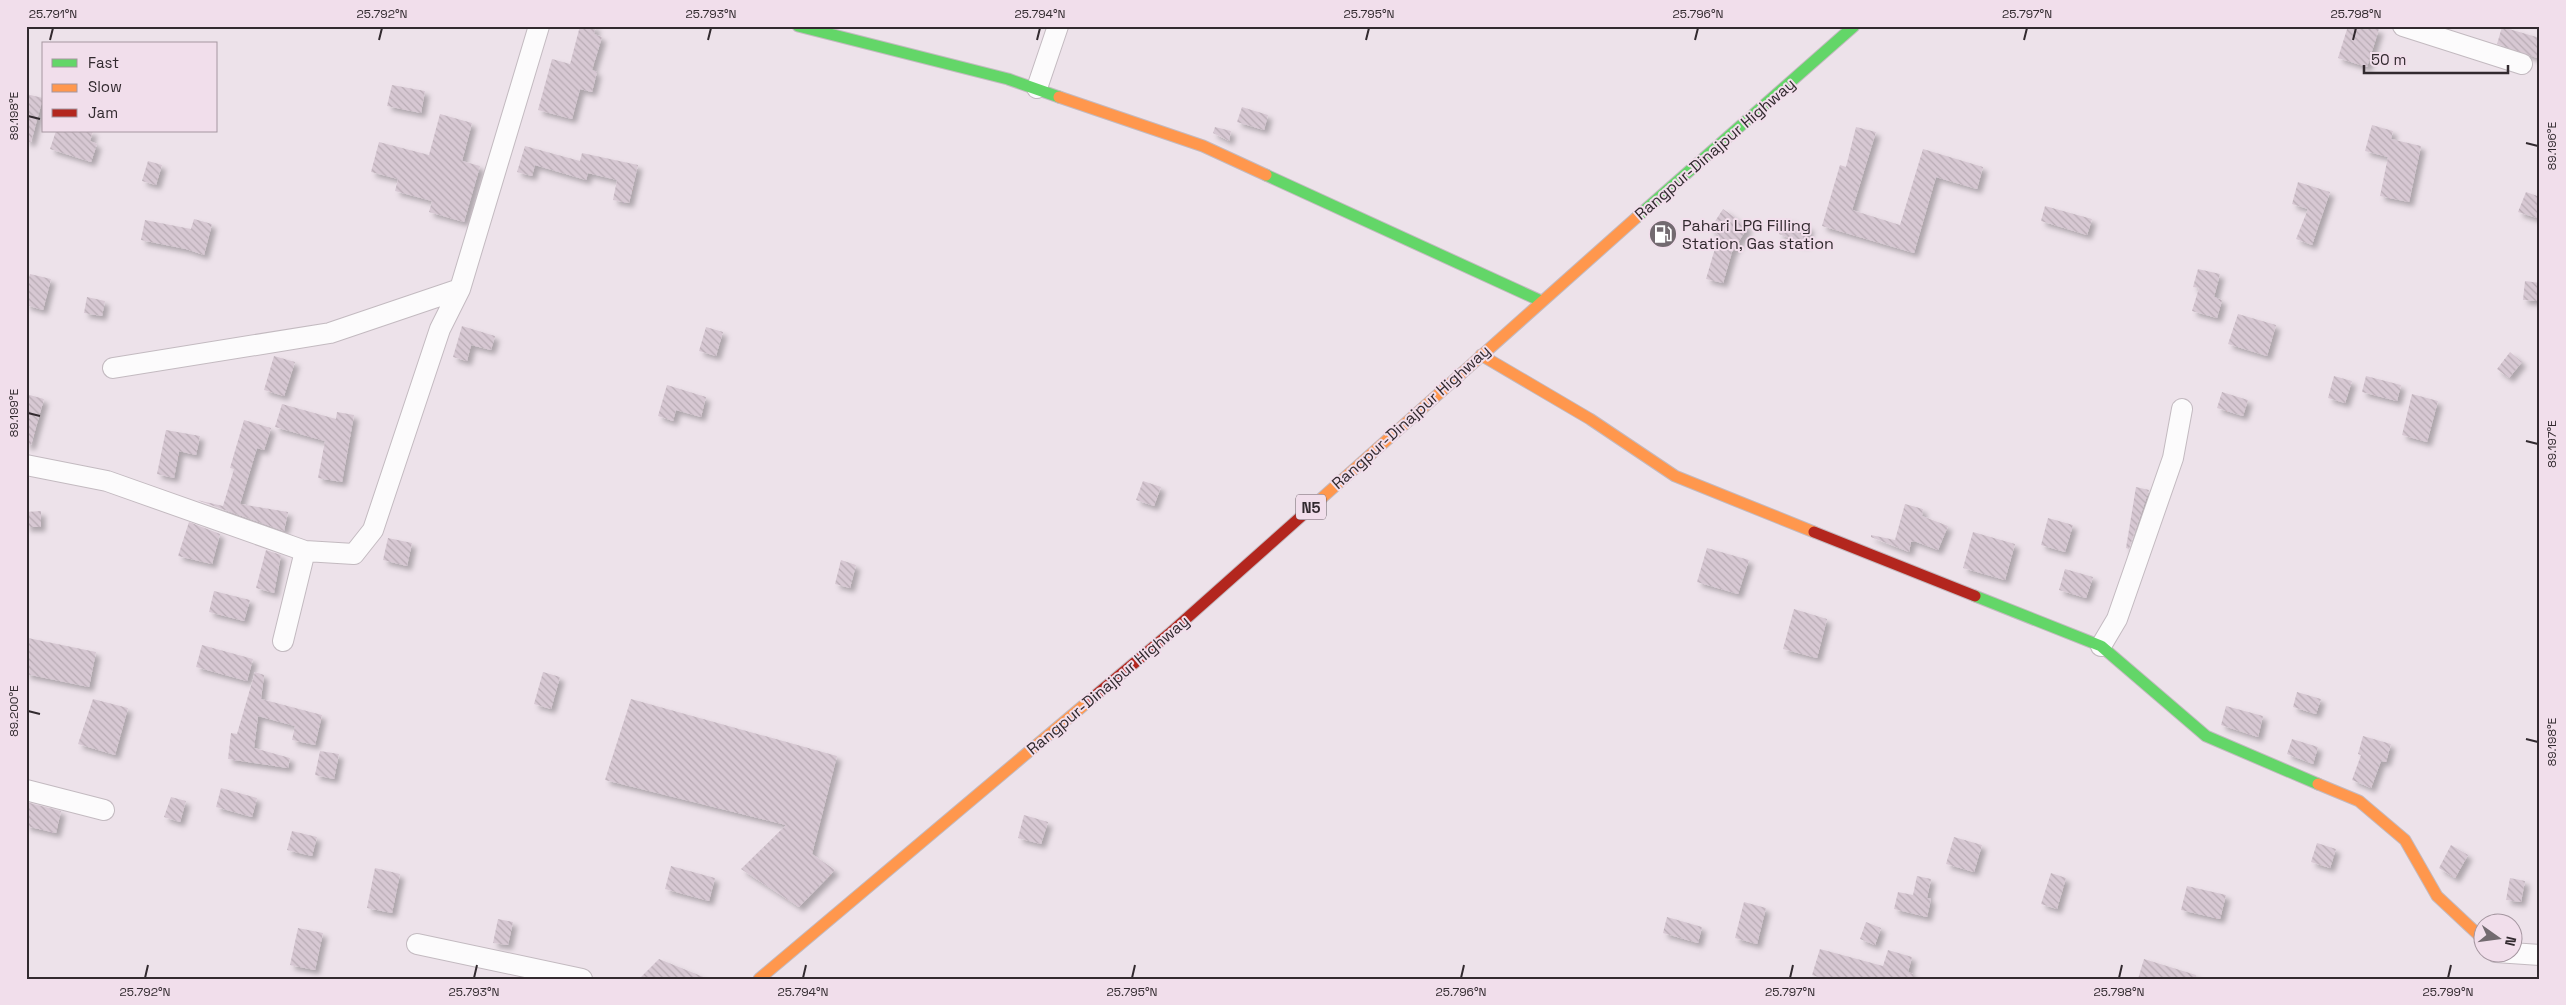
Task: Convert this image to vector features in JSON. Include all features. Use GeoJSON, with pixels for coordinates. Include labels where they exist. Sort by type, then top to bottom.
{"type":"FeatureCollection","features":[{"type":"Feature","properties":{"kind":"main road"},"geometry":{"type":"LineString","coordinates":[[798,26],[1008,79],[1203,146],[1541,301]]}},
{"type":"Feature","properties":{"kind":"main road","name":"Rangpur-Dinajpur Highway"},"geometry":{"type":"LineString","coordinates":[[759,979],[1169,634],[1541,301],[1854,26]]}},
{"type":"Feature","properties":{"kind":"main road"},"geometry":{"type":"LineString","coordinates":[[1481,355],[1590,419],[1674,476],[2101,646],[2206,736],[2359,801],[2405,840],[2437,896],[2474,931]]}},
{"type":"Feature","properties":{"kind":"street"},"geometry":{"type":"LineString","coordinates":[[26,465],[107,481],[305,551],[354,554],[373,530],[440,329],[460,289],[539,26]]}},
{"type":"Feature","properties":{"kind":"street"},"geometry":{"type":"LineString","coordinates":[[1037,88],[1058,26]]}},
{"type":"Feature","properties":{"kind":"street"},"geometry":{"type":"LineString","coordinates":[[2403,26],[2522,64]]}},
{"type":"Feature","properties":{"kind":"street"},"geometry":{"type":"LineString","coordinates":[[113,368],[330,333],[460,289]]}},
{"type":"Feature","properties":{"kind":"street"},"geometry":{"type":"LineString","coordinates":[[2101,646],[2117,619],[2173,458],[2182,409]]}},
{"type":"Feature","properties":{"kind":"street"},"geometry":{"type":"LineString","coordinates":[[283,642],[305,551]]}},
{"type":"Feature","properties":{"kind":"street"},"geometry":{"type":"LineString","coordinates":[[26,790],[104,810]]}},
{"type":"Feature","properties":{"kind":"street"},"geometry":{"type":"LineString","coordinates":[[417,944],[582,979]]}},
{"type":"Feature","properties":{"kind":"street"},"geometry":{"type":"LineString","coordinates":[[2524,954],[2540,955]]}},
{"type":"Feature","properties":{"kind":"building"},"geometry":{"type":"Polygon","coordinates":[[[580,26],[596,26],[594,34],[602,37],[592,70],[597,72],[592,92],[580,89],[572,119],[538,110],[552,59],[570,64],[580,26]]]}},
{"type":"Feature","properties":{"kind":"building"},"geometry":{"type":"Polygon","coordinates":[[[2348,26],[2379,29],[2367,67],[2338,58],[2348,26]]]}},
{"type":"Feature","properties":{"kind":"building"},"geometry":{"type":"Polygon","coordinates":[[[2502,27],[2540,38],[2540,59],[2497,44],[2502,27]]]}},
{"type":"Feature","properties":{"kind":"building"},"geometry":{"type":"Polygon","coordinates":[[[392,85],[425,91],[421,113],[387,106],[392,85]]]}},
{"type":"Feature","properties":{"kind":"building"},"geometry":{"type":"Polygon","coordinates":[[[26,94],[42,98],[42,102],[31,142],[26,141],[26,94]]]}},
{"type":"Feature","properties":{"kind":"building"},"geometry":{"type":"Polygon","coordinates":[[[1242,107],[1268,115],[1264,130],[1237,122],[1242,107]]]}},
{"type":"Feature","properties":{"kind":"building"},"geometry":{"type":"Polygon","coordinates":[[[440,114],[472,123],[462,161],[480,166],[464,222],[429,212],[432,201],[395,191],[398,179],[371,172],[379,142],[429,155],[440,114]]]}},
{"type":"Feature","properties":{"kind":"building"},"geometry":{"type":"Polygon","coordinates":[[[2372,125],[2393,131],[2391,139],[2421,146],[2409,202],[2380,196],[2388,157],[2365,151],[2372,125]]]}},
{"type":"Feature","properties":{"kind":"building"},"geometry":{"type":"Polygon","coordinates":[[[1215,127],[1231,131],[1229,141],[1213,133],[1215,127]]]}},
{"type":"Feature","properties":{"kind":"building"},"geometry":{"type":"Polygon","coordinates":[[[1856,127],[1876,132],[1852,210],[1900,225],[1923,149],[1983,167],[1977,189],[1936,177],[1914,253],[1822,226],[1840,165],[1846,167],[1856,127]]]}},
{"type":"Feature","properties":{"kind":"building"},"geometry":{"type":"Polygon","coordinates":[[[56,132],[93,132],[90,141],[97,144],[91,162],[50,149],[56,132]]]}},
{"type":"Feature","properties":{"kind":"building"},"geometry":{"type":"Polygon","coordinates":[[[525,146],[580,161],[582,153],[638,165],[629,203],[613,200],[617,180],[588,173],[586,180],[535,165],[532,176],[517,172],[525,146]]]}},
{"type":"Feature","properties":{"kind":"building"},"geometry":{"type":"Polygon","coordinates":[[[148,161],[162,165],[156,185],[142,181],[148,161]]]}},
{"type":"Feature","properties":{"kind":"building"},"geometry":{"type":"Polygon","coordinates":[[[2298,182],[2330,192],[2312,245],[2296,239],[2308,209],[2292,204],[2298,182]]]}},
{"type":"Feature","properties":{"kind":"building"},"geometry":{"type":"Polygon","coordinates":[[[2526,192],[2540,197],[2540,219],[2518,212],[2526,192]]]}},
{"type":"Feature","properties":{"kind":"building"},"geometry":{"type":"Polygon","coordinates":[[[2045,206],[2092,219],[2087,235],[2041,221],[2045,206]]]}},
{"type":"Feature","properties":{"kind":"building"},"geometry":{"type":"Polygon","coordinates":[[[1723,209],[1748,227],[1732,252],[1723,283],[1706,279],[1719,235],[1710,229],[1723,209]]]}},
{"type":"Feature","properties":{"kind":"building"},"geometry":{"type":"Polygon","coordinates":[[[1785,218],[1810,227],[1804,244],[1779,234],[1785,218]]]}},
{"type":"Feature","properties":{"kind":"building"},"geometry":{"type":"Polygon","coordinates":[[[194,219],[212,224],[204,255],[186,249],[141,240],[145,220],[191,229],[194,219]]]}},
{"type":"Feature","properties":{"kind":"building"},"geometry":{"type":"Polygon","coordinates":[[[2198,269],[2220,274],[2214,297],[2222,300],[2217,318],[2192,311],[2199,288],[2193,287],[2198,269]]]}},
{"type":"Feature","properties":{"kind":"building"},"geometry":{"type":"Polygon","coordinates":[[[30,274],[51,279],[43,310],[26,305],[26,289],[30,274]]]}},
{"type":"Feature","properties":{"kind":"building"},"geometry":{"type":"Polygon","coordinates":[[[2525,281],[2540,283],[2540,301],[2523,300],[2525,281]]]}},
{"type":"Feature","properties":{"kind":"building"},"geometry":{"type":"Polygon","coordinates":[[[87,297],[105,301],[102,316],[84,313],[87,297]]]}},
{"type":"Feature","properties":{"kind":"building"},"geometry":{"type":"Polygon","coordinates":[[[2238,314],[2276,325],[2267,356],[2228,344],[2238,314]]]}},
{"type":"Feature","properties":{"kind":"building"},"geometry":{"type":"Polygon","coordinates":[[[462,326],[495,336],[491,350],[471,345],[467,361],[453,357],[462,326]]]}},
{"type":"Feature","properties":{"kind":"building"},"geometry":{"type":"Polygon","coordinates":[[[706,327],[723,332],[716,356],[699,351],[706,327]]]}},
{"type":"Feature","properties":{"kind":"building"},"geometry":{"type":"Polygon","coordinates":[[[2510,352],[2522,362],[2509,378],[2497,369],[2510,352]]]}},
{"type":"Feature","properties":{"kind":"building"},"geometry":{"type":"Polygon","coordinates":[[[274,356],[295,362],[284,396],[264,390],[274,356]]]}},
{"type":"Feature","properties":{"kind":"building"},"geometry":{"type":"Polygon","coordinates":[[[2334,376],[2352,381],[2345,403],[2328,398],[2334,376]]]}},
{"type":"Feature","properties":{"kind":"building"},"geometry":{"type":"Polygon","coordinates":[[[2366,376],[2401,385],[2397,401],[2362,392],[2366,376]]]}},
{"type":"Feature","properties":{"kind":"building"},"geometry":{"type":"Polygon","coordinates":[[[667,385],[706,397],[701,417],[676,410],[673,421],[658,416],[667,385]]]}},
{"type":"Feature","properties":{"kind":"building"},"geometry":{"type":"Polygon","coordinates":[[[2222,392],[2248,400],[2243,416],[2217,408],[2222,392]]]}},
{"type":"Feature","properties":{"kind":"building"},"geometry":{"type":"Polygon","coordinates":[[[26,394],[44,399],[31,445],[26,445],[26,394]]]}},
{"type":"Feature","properties":{"kind":"building"},"geometry":{"type":"Polygon","coordinates":[[[2412,394],[2438,401],[2427,442],[2402,435],[2412,394]]]}},
{"type":"Feature","properties":{"kind":"building"},"geometry":{"type":"Polygon","coordinates":[[[282,404],[336,419],[337,412],[354,415],[342,482],[318,478],[325,441],[275,427],[282,404]]]}},
{"type":"Feature","properties":{"kind":"building"},"geometry":{"type":"Polygon","coordinates":[[[244,420],[271,428],[264,450],[257,448],[240,504],[288,512],[284,531],[197,500],[223,506],[234,469],[230,468],[244,420]]]}},
{"type":"Feature","properties":{"kind":"building"},"geometry":{"type":"Polygon","coordinates":[[[166,430],[200,436],[196,455],[179,451],[174,478],[157,474],[166,430]]]}},
{"type":"Feature","properties":{"kind":"building"},"geometry":{"type":"Polygon","coordinates":[[[1143,481],[1161,487],[1154,506],[1136,500],[1143,481]]]}},
{"type":"Feature","properties":{"kind":"building"},"geometry":{"type":"Polygon","coordinates":[[[2136,487],[2149,490],[2129,549],[2126,548],[2136,487]]]}},
{"type":"Feature","properties":{"kind":"building"},"geometry":{"type":"Polygon","coordinates":[[[1905,504],[1923,509],[1922,516],[1948,526],[1938,550],[1914,541],[1911,542],[1909,552],[1871,537],[1871,535],[1895,540],[1905,504]]]}},
{"type":"Feature","properties":{"kind":"building"},"geometry":{"type":"Polygon","coordinates":[[[41,511],[41,527],[26,527],[26,512],[41,511]]]}},
{"type":"Feature","properties":{"kind":"building"},"geometry":{"type":"Polygon","coordinates":[[[2048,518],[2073,525],[2065,552],[2041,545],[2048,518]]]}},
{"type":"Feature","properties":{"kind":"building"},"geometry":{"type":"Polygon","coordinates":[[[189,522],[220,534],[212,564],[178,556],[189,522]]]}},
{"type":"Feature","properties":{"kind":"building"},"geometry":{"type":"Polygon","coordinates":[[[1973,532],[2015,544],[2005,580],[1963,568],[1973,532]]]}},
{"type":"Feature","properties":{"kind":"building"},"geometry":{"type":"Polygon","coordinates":[[[388,538],[412,543],[407,566],[383,560],[388,538]]]}},
{"type":"Feature","properties":{"kind":"building"},"geometry":{"type":"Polygon","coordinates":[[[1707,548],[1749,560],[1738,594],[1697,582],[1707,548]]]}},
{"type":"Feature","properties":{"kind":"building"},"geometry":{"type":"Polygon","coordinates":[[[266,550],[281,555],[274,593],[256,588],[266,550]]]}},
{"type":"Feature","properties":{"kind":"building"},"geometry":{"type":"Polygon","coordinates":[[[841,560],[856,565],[850,588],[835,584],[841,560]]]}},
{"type":"Feature","properties":{"kind":"building"},"geometry":{"type":"Polygon","coordinates":[[[2065,569],[2093,577],[2086,598],[2059,590],[2065,569]]]}},
{"type":"Feature","properties":{"kind":"building"},"geometry":{"type":"Polygon","coordinates":[[[214,591],[250,600],[244,621],[209,612],[214,591]]]}},
{"type":"Feature","properties":{"kind":"building"},"geometry":{"type":"Polygon","coordinates":[[[1794,609],[1827,619],[1817,658],[1783,649],[1794,609]]]}},
{"type":"Feature","properties":{"kind":"building"},"geometry":{"type":"Polygon","coordinates":[[[28,638],[96,652],[89,687],[26,674],[28,638]]]}},
{"type":"Feature","properties":{"kind":"building"},"geometry":{"type":"Polygon","coordinates":[[[202,645],[253,659],[247,681],[196,667],[202,645]]]}},
{"type":"Feature","properties":{"kind":"building"},"geometry":{"type":"Polygon","coordinates":[[[255,672],[264,675],[261,699],[322,715],[315,745],[292,740],[295,726],[258,716],[254,748],[290,758],[288,768],[228,759],[231,733],[237,734],[255,672]]]}},
{"type":"Feature","properties":{"kind":"building"},"geometry":{"type":"Polygon","coordinates":[[[543,672],[560,677],[551,709],[534,704],[543,672]]]}},
{"type":"Feature","properties":{"kind":"building"},"geometry":{"type":"Polygon","coordinates":[[[2297,692],[2321,699],[2316,714],[2293,707],[2297,692]]]}},
{"type":"Feature","properties":{"kind":"building"},"geometry":{"type":"Polygon","coordinates":[[[93,699],[128,708],[115,755],[78,744],[93,699]]]}},
{"type":"Feature","properties":{"kind":"building"},"geometry":{"type":"Polygon","coordinates":[[[631,699],[837,756],[812,854],[835,870],[799,907],[741,869],[786,825],[605,780],[631,699]]]}},
{"type":"Feature","properties":{"kind":"building"},"geometry":{"type":"Polygon","coordinates":[[[2226,706],[2263,716],[2258,737],[2221,725],[2226,706]]]}},
{"type":"Feature","properties":{"kind":"building"},"geometry":{"type":"Polygon","coordinates":[[[2363,736],[2391,744],[2386,762],[2381,761],[2371,788],[2352,780],[2361,755],[2358,754],[2363,736]]]}},
{"type":"Feature","properties":{"kind":"building"},"geometry":{"type":"Polygon","coordinates":[[[2292,739],[2318,747],[2313,764],[2287,754],[2292,739]]]}},
{"type":"Feature","properties":{"kind":"building"},"geometry":{"type":"Polygon","coordinates":[[[320,751],[339,754],[334,779],[315,775],[320,751]]]}},
{"type":"Feature","properties":{"kind":"building"},"geometry":{"type":"Polygon","coordinates":[[[221,788],[257,798],[252,817],[216,807],[221,788]]]}},
{"type":"Feature","properties":{"kind":"building"},"geometry":{"type":"Polygon","coordinates":[[[171,797],[186,801],[180,822],[164,817],[171,797]]]}},
{"type":"Feature","properties":{"kind":"building"},"geometry":{"type":"Polygon","coordinates":[[[26,802],[61,811],[56,833],[26,826],[26,802]]]}},
{"type":"Feature","properties":{"kind":"building"},"geometry":{"type":"Polygon","coordinates":[[[1024,815],[1048,822],[1041,844],[1018,838],[1024,815]]]}},
{"type":"Feature","properties":{"kind":"building"},"geometry":{"type":"Polygon","coordinates":[[[292,831],[317,837],[312,856],[287,850],[292,831]]]}},
{"type":"Feature","properties":{"kind":"building"},"geometry":{"type":"Polygon","coordinates":[[[1954,837],[1982,845],[1974,872],[1946,864],[1954,837]]]}},
{"type":"Feature","properties":{"kind":"building"},"geometry":{"type":"Polygon","coordinates":[[[2317,843],[2336,849],[2330,868],[2311,862],[2317,843]]]}},
{"type":"Feature","properties":{"kind":"building"},"geometry":{"type":"Polygon","coordinates":[[[2451,845],[2468,855],[2455,878],[2439,868],[2451,845]]]}},
{"type":"Feature","properties":{"kind":"building"},"geometry":{"type":"Polygon","coordinates":[[[671,866],[715,878],[709,901],[665,889],[671,866]]]}},
{"type":"Feature","properties":{"kind":"building"},"geometry":{"type":"Polygon","coordinates":[[[375,868],[400,874],[392,913],[367,908],[375,868]]]}},
{"type":"Feature","properties":{"kind":"building"},"geometry":{"type":"Polygon","coordinates":[[[2051,873],[2066,878],[2057,909],[2041,904],[2051,873]]]}},
{"type":"Feature","properties":{"kind":"building"},"geometry":{"type":"Polygon","coordinates":[[[1917,876],[1931,879],[1927,898],[1931,899],[1927,917],[1894,909],[1898,892],[1913,895],[1917,876]]]}},
{"type":"Feature","properties":{"kind":"building"},"geometry":{"type":"Polygon","coordinates":[[[2510,878],[2525,881],[2521,902],[2506,900],[2510,878]]]}},
{"type":"Feature","properties":{"kind":"building"},"geometry":{"type":"Polygon","coordinates":[[[2187,886],[2226,895],[2220,919],[2181,910],[2187,886]]]}},
{"type":"Feature","properties":{"kind":"building"},"geometry":{"type":"Polygon","coordinates":[[[1744,902],[1766,908],[1757,944],[1735,938],[1744,902]]]}},
{"type":"Feature","properties":{"kind":"building"},"geometry":{"type":"Polygon","coordinates":[[[1667,917],[1702,927],[1698,943],[1663,933],[1667,917]]]}},
{"type":"Feature","properties":{"kind":"building"},"geometry":{"type":"Polygon","coordinates":[[[498,919],[513,922],[508,945],[493,943],[498,919]]]}},
{"type":"Feature","properties":{"kind":"building"},"geometry":{"type":"Polygon","coordinates":[[[1866,922],[1881,928],[1875,945],[1860,939],[1866,922]]]}},
{"type":"Feature","properties":{"kind":"building"},"geometry":{"type":"Polygon","coordinates":[[[298,928],[323,933],[315,970],[290,965],[298,928]]]}},
{"type":"Feature","properties":{"kind":"building"},"geometry":{"type":"Polygon","coordinates":[[[1820,949],[1883,966],[1888,950],[1912,957],[1908,972],[1913,974],[1913,979],[1825,979],[1812,975],[1820,949]]]}},
{"type":"Feature","properties":{"kind":"building"},"geometry":{"type":"Polygon","coordinates":[[[659,959],[706,978],[706,979],[639,979],[659,959]]]}},
{"type":"Feature","properties":{"kind":"building"},"geometry":{"type":"Polygon","coordinates":[[[2144,959],[2196,975],[2196,979],[2138,979],[2144,959]]]}},
{"type":"Feature","properties":{"kind":"traffic: fast"},"geometry":{"type":"LineString","coordinates":[[798,26],[1008,79],[1059,97]]}},
{"type":"Feature","properties":{"kind":"traffic: fast"},"geometry":{"type":"LineString","coordinates":[[1637,217],[1854,26]]}},
{"type":"Feature","properties":{"kind":"traffic: fast"},"geometry":{"type":"LineString","coordinates":[[1266,175],[1541,301]]}},
{"type":"Feature","properties":{"kind":"traffic: fast"},"geometry":{"type":"LineString","coordinates":[[1975,596],[2101,646],[2206,736],[2318,784]]}},
{"type":"Feature","properties":{"kind":"traffic: slow"},"geometry":{"type":"LineString","coordinates":[[1059,97],[1203,146],[1266,175]]}},
{"type":"Feature","properties":{"kind":"traffic: slow"},"geometry":{"type":"LineString","coordinates":[[1314,505],[1637,217]]}},
{"type":"Feature","properties":{"kind":"traffic: slow"},"geometry":{"type":"LineString","coordinates":[[1481,355],[1590,419],[1675,476],[1814,532]]}},
{"type":"Feature","properties":{"kind":"traffic: slow"},"geometry":{"type":"LineString","coordinates":[[759,979],[1090,700]]}},
{"type":"Feature","properties":{"kind":"traffic: slow"},"geometry":{"type":"LineString","coordinates":[[2318,784],[2359,801],[2405,840],[2437,896],[2474,931]]}},
{"type":"Feature","properties":{"kind":"traffic: jam"},"geometry":{"type":"LineString","coordinates":[[1090,700],[1169,634],[1314,505]]}},
{"type":"Feature","properties":{"kind":"traffic: jam"},"geometry":{"type":"LineString","coordinates":[[1814,532],[1975,596]]}},
{"type":"Feature","properties":{"kind":"place","name":"Pahari LPG Filling Station, Gas station"},"geometry":{"type":"Point","coordinates":[1663,234]}}]}
